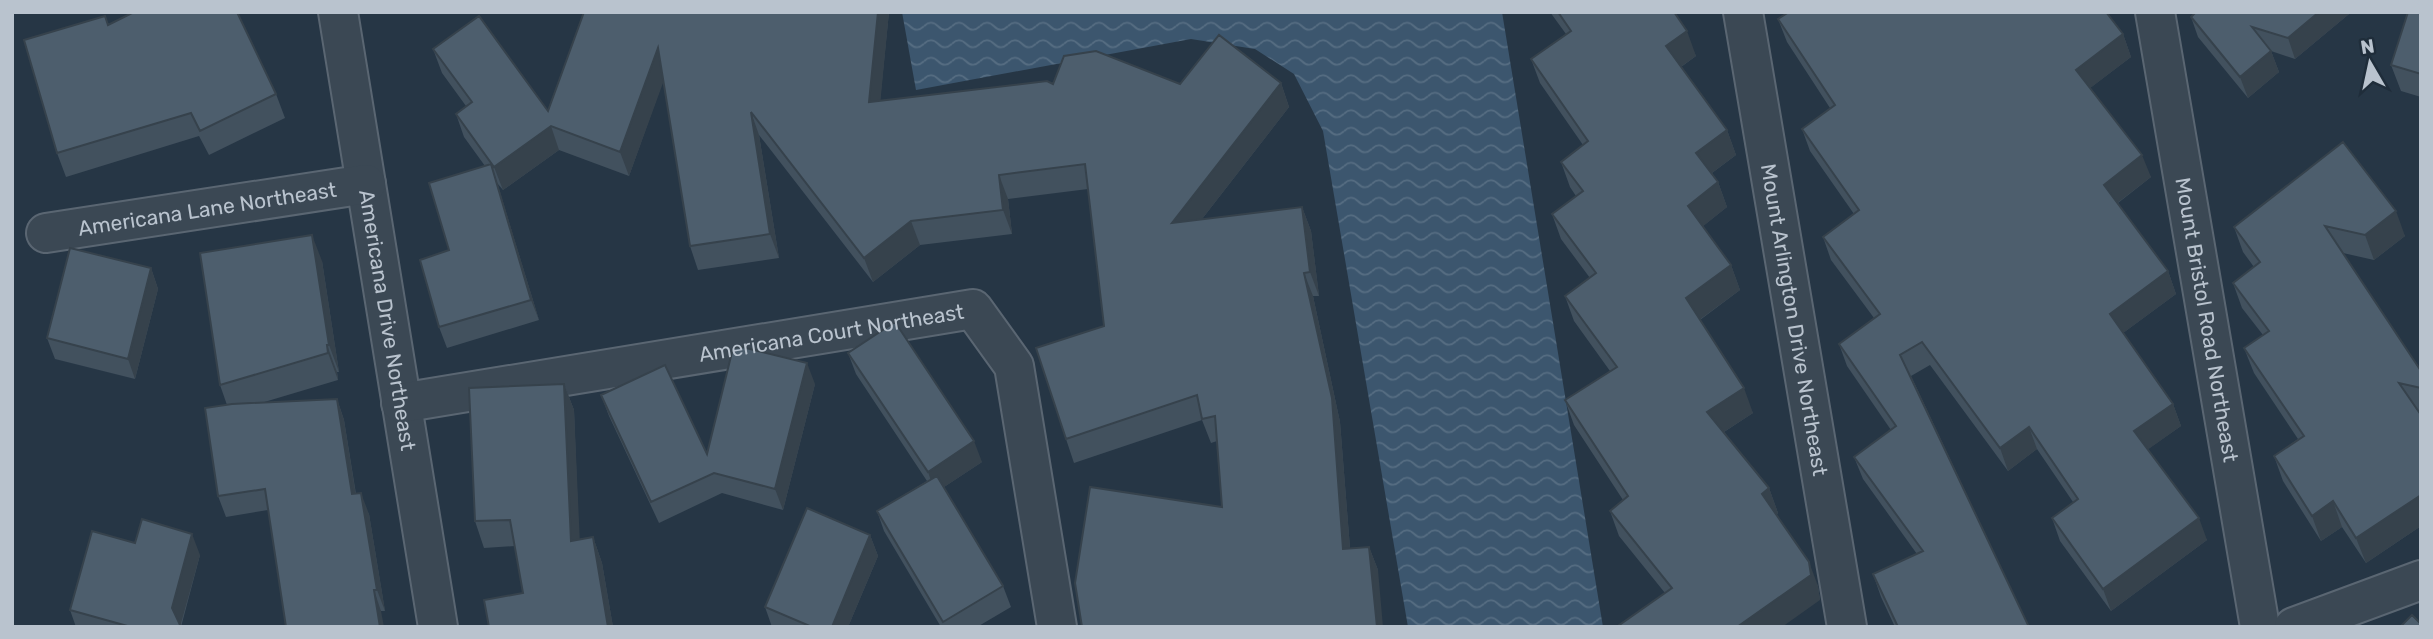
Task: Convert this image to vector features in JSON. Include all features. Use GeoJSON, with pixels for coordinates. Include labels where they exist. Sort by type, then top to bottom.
{"type":"FeatureCollection","features":[{"type":"Feature","properties":{"kind":"street","name":"Americana Drive Northeast"},"geometry":{"type":"LineString","coordinates":[[338,12],[438,627]]}},
{"type":"Feature","properties":{"kind":"street","name":"Mount Arlington Drive Northeast"},"geometry":{"type":"LineString","coordinates":[[1744,12],[1847,627]]}},
{"type":"Feature","properties":{"kind":"street","name":"Mount Bristol Road Northeast"},"geometry":{"type":"LineString","coordinates":[[2155,12],[2260,627]]}},
{"type":"Feature","properties":{"kind":"street","name":"Americana Lane Northeast"},"geometry":{"type":"LineString","coordinates":[[46,233],[366,184]]}},
{"type":"Feature","properties":{"kind":"street","name":"Americana Court Northeast"},"geometry":{"type":"LineString","coordinates":[[401,403],[973,309],[1014,366],[1057,627]]}},
{"type":"Feature","properties":{"kind":"street"},"geometry":{"type":"LineString","coordinates":[[2294,627],[2421,580]]}},
{"type":"Feature","properties":{"kind":"water"},"geometry":{"type":"Polygon","coordinates":[[[902,12],[1502,12],[1603,627],[1408,627],[1323,131],[1294,74],[1255,49],[1191,39],[916,90],[902,12]]]}},
{"type":"Feature","properties":{"kind":"building"},"geometry":{"type":"Polygon","coordinates":[[[134,12],[237,12],[276,94],[200,131],[191,113],[57,153],[24,40],[105,16],[108,25],[134,12]]]}},
{"type":"Feature","properties":{"kind":"building"},"geometry":{"type":"Polygon","coordinates":[[[584,12],[878,12],[869,102],[1047,81],[1053,84],[1064,56],[1096,51],[1180,84],[1219,35],[1281,83],[1172,223],[1302,207],[1310,272],[1304,273],[1332,398],[1343,549],[1369,547],[1377,627],[1082,627],[1075,583],[1090,487],[1222,507],[1215,416],[1202,419],[1197,395],[1066,439],[1036,348],[1104,326],[1085,164],[999,175],[1003,210],[911,221],[864,258],[751,112],[770,234],[690,246],[658,48],[620,152],[551,126],[494,167],[456,114],[472,102],[433,49],[479,16],[548,111],[584,12]]]}},
{"type":"Feature","properties":{"kind":"building"},"geometry":{"type":"Polygon","coordinates":[[[1558,12],[1674,12],[1687,31],[1666,46],[1727,130],[1696,153],[1718,182],[1688,206],[1731,265],[1686,298],[1744,388],[1707,412],[1769,488],[1762,494],[1809,562],[1811,575],[1737,627],[1618,626],[1672,588],[1610,511],[1628,496],[1565,400],[1617,367],[1565,296],[1596,273],[1552,214],[1583,191],[1561,162],[1588,141],[1531,59],[1571,31],[1558,12]]]}},
{"type":"Feature","properties":{"kind":"building"},"geometry":{"type":"Polygon","coordinates":[[[1789,12],[2106,12],[2123,34],[2076,70],[2142,155],[2104,185],[2168,271],[2110,314],[2173,404],[2134,431],[2199,518],[2103,589],[2052,518],[2078,499],[2029,427],[2000,448],[1922,342],[1900,355],[2029,627],[1898,627],[1873,574],[1923,551],[1854,457],[1896,426],[1839,344],[1880,314],[1823,237],[1859,210],[1802,129],[1835,105],[1778,19],[1789,12]]]}},
{"type":"Feature","properties":{"kind":"building"},"geometry":{"type":"Polygon","coordinates":[[[2196,12],[2319,12],[2288,38],[2252,27],[2271,51],[2240,77],[2191,17],[2196,12]]]}},
{"type":"Feature","properties":{"kind":"building"},"geometry":{"type":"Polygon","coordinates":[[[2408,12],[2421,12],[2421,74],[2391,65],[2408,12]]]}},
{"type":"Feature","properties":{"kind":"building"},"geometry":{"type":"Polygon","coordinates":[[[2343,142],[2396,211],[2365,235],[2325,226],[2421,371],[2421,388],[2399,383],[2421,415],[2421,495],[2356,538],[2333,501],[2312,516],[2274,456],[2304,436],[2244,348],[2269,331],[2233,283],[2260,262],[2234,227],[2343,142]]]}},
{"type":"Feature","properties":{"kind":"building"},"geometry":{"type":"Polygon","coordinates":[[[491,164],[531,300],[439,327],[420,260],[449,250],[429,183],[491,164]]]}},
{"type":"Feature","properties":{"kind":"building"},"geometry":{"type":"Polygon","coordinates":[[[312,235],[328,353],[220,385],[200,253],[312,235]]]}},
{"type":"Feature","properties":{"kind":"building"},"geometry":{"type":"Polygon","coordinates":[[[70,248],[151,268],[128,359],[47,338],[70,248]]]}},
{"type":"Feature","properties":{"kind":"building"},"geometry":{"type":"Polygon","coordinates":[[[895,322],[974,441],[928,472],[848,353],[895,322]]]}},
{"type":"Feature","properties":{"kind":"building"},"geometry":{"type":"Polygon","coordinates":[[[742,347],[807,363],[775,489],[714,473],[651,502],[601,395],[665,365],[707,454],[733,348],[742,347]]]}},
{"type":"Feature","properties":{"kind":"building"},"geometry":{"type":"Polygon","coordinates":[[[564,384],[571,541],[593,537],[608,627],[489,627],[484,600],[523,593],[510,520],[475,521],[469,388],[564,384]]]}},
{"type":"Feature","properties":{"kind":"building"},"geometry":{"type":"Polygon","coordinates":[[[337,399],[352,494],[361,493],[377,590],[374,590],[380,627],[286,627],[265,489],[218,496],[205,408],[232,404],[337,399]]]}},
{"type":"Feature","properties":{"kind":"building"},"geometry":{"type":"Polygon","coordinates":[[[937,476],[1003,586],[943,622],[877,511],[937,476]]]}},
{"type":"Feature","properties":{"kind":"building"},"geometry":{"type":"Polygon","coordinates":[[[807,508],[870,535],[832,627],[812,627],[765,607],[807,508]]]}},
{"type":"Feature","properties":{"kind":"building"},"geometry":{"type":"Polygon","coordinates":[[[142,519],[192,534],[172,608],[181,627],[131,627],[70,610],[92,531],[135,543],[142,519]]]}},
{"type":"Feature","properties":{"kind":"building"},"geometry":{"type":"Polygon","coordinates":[[[2412,615],[2421,627],[2400,627],[2412,615]]]}}]}
